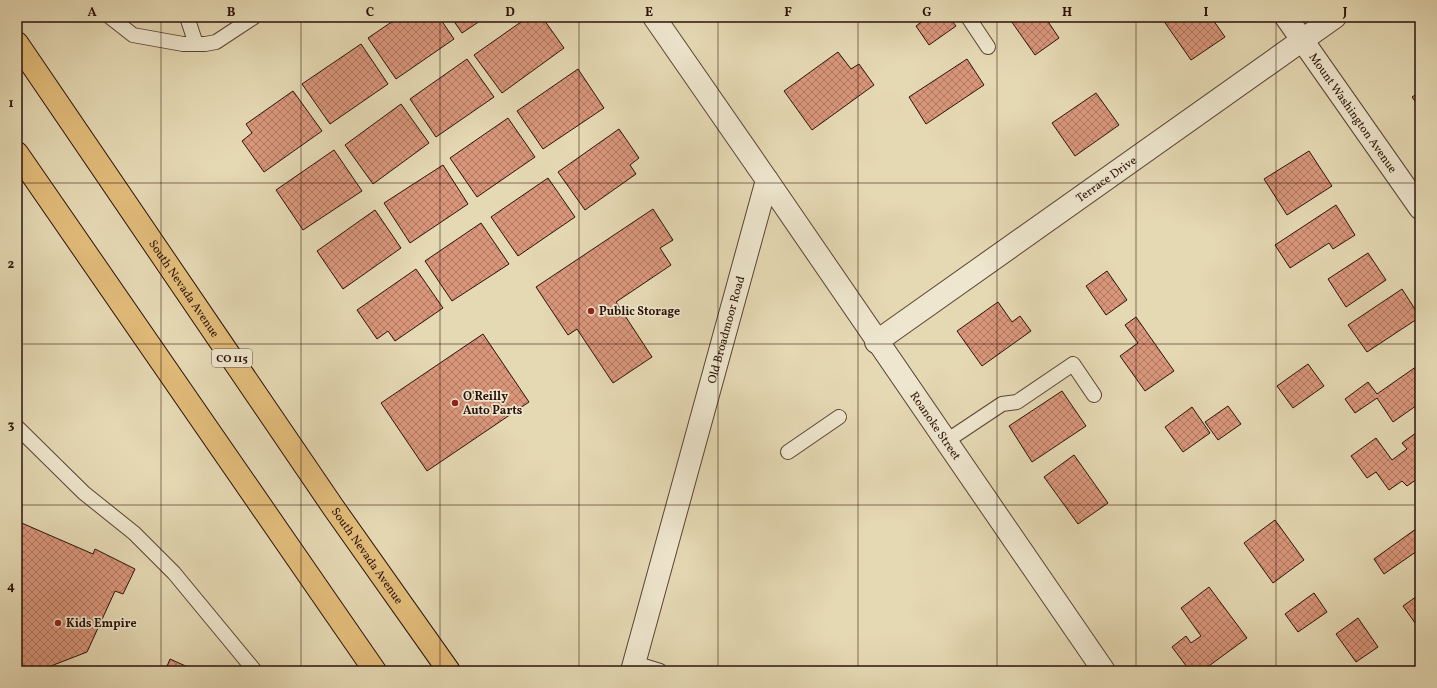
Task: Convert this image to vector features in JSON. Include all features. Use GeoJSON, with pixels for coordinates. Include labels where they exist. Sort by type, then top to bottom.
{"type":"FeatureCollection","features":[{"type":"Feature","properties":{"kind":"highway","name":"South Nevada Avenue"},"geometry":{"type":"LineString","coordinates":[[17,43],[333,507],[449,671]]}},
{"type":"Feature","properties":{"kind":"highway"},"geometry":{"type":"LineString","coordinates":[[17,153],[375,671]]}},
{"type":"Feature","properties":{"kind":"street"},"geometry":{"type":"LineString","coordinates":[[654,17],[767,180]]}},
{"type":"Feature","properties":{"kind":"street","name":"Mount Washington Avenue"},"geometry":{"type":"LineString","coordinates":[[1286,17],[1420,208]]}},
{"type":"Feature","properties":{"kind":"street","name":"Terrace Drive"},"geometry":{"type":"LineString","coordinates":[[876,342],[1335,17]]}},
{"type":"Feature","properties":{"kind":"street","name":"Roanoke Street"},"geometry":{"type":"LineString","coordinates":[[767,180],[876,342],[1104,671]]}},
{"type":"Feature","properties":{"kind":"street","name":"Old Broadmoor Road"},"geometry":{"type":"LineString","coordinates":[[633,667],[767,180]]}},
{"type":"Feature","properties":{"kind":"lane"},"geometry":{"type":"LineString","coordinates":[[110,17],[134,35],[196,44],[216,42],[254,17]]}},
{"type":"Feature","properties":{"kind":"lane"},"geometry":{"type":"LineString","coordinates":[[187,17],[196,44]]}},
{"type":"Feature","properties":{"kind":"lane"},"geometry":{"type":"LineString","coordinates":[[968,17],[988,47]]}},
{"type":"Feature","properties":{"kind":"lane"},"geometry":{"type":"LineString","coordinates":[[945,442],[1002,404],[1017,402],[1073,364],[1094,395]]}},
{"type":"Feature","properties":{"kind":"lane"},"geometry":{"type":"LineString","coordinates":[[788,452],[839,417]]}},
{"type":"Feature","properties":{"kind":"lane"},"geometry":{"type":"LineString","coordinates":[[17,427],[84,493],[134,533],[174,573],[255,671]]}},
{"type":"Feature","properties":{"kind":"lane"},"geometry":{"type":"LineString","coordinates":[[633,667],[660,671]]}},
{"type":"Feature","properties":{"kind":"building"},"geometry":{"type":"Polygon","coordinates":[[[399,17],[439,17],[454,39],[396,79],[368,38],[399,17]]]}},
{"type":"Feature","properties":{"kind":"building"},"geometry":{"type":"Polygon","coordinates":[[[451,17],[486,17],[462,33],[451,17]]]}},
{"type":"Feature","properties":{"kind":"building"},"geometry":{"type":"Polygon","coordinates":[[[528,17],[542,17],[564,48],[502,93],[474,55],[528,17]]]}},
{"type":"Feature","properties":{"kind":"building"},"geometry":{"type":"Polygon","coordinates":[[[928,17],[949,17],[956,26],[929,45],[916,26],[928,17]]]}},
{"type":"Feature","properties":{"kind":"building"},"geometry":{"type":"Polygon","coordinates":[[[1045,17],[1059,38],[1035,55],[1009,18],[1045,17]]]}},
{"type":"Feature","properties":{"kind":"building"},"geometry":{"type":"Polygon","coordinates":[[[1161,17],[1211,17],[1225,37],[1191,60],[1161,17]]]}},
{"type":"Feature","properties":{"kind":"building"},"geometry":{"type":"Polygon","coordinates":[[[361,44],[388,84],[330,124],[302,84],[361,44]]]}},
{"type":"Feature","properties":{"kind":"building"},"geometry":{"type":"Polygon","coordinates":[[[838,52],[851,69],[859,64],[874,85],[812,130],[784,91],[838,52]]]}},
{"type":"Feature","properties":{"kind":"building"},"geometry":{"type":"Polygon","coordinates":[[[467,59],[494,97],[436,137],[410,99],[467,59]]]}},
{"type":"Feature","properties":{"kind":"building"},"geometry":{"type":"Polygon","coordinates":[[[967,59],[984,85],[926,124],[909,97],[967,59]]]}},
{"type":"Feature","properties":{"kind":"building"},"geometry":{"type":"Polygon","coordinates":[[[578,69],[604,108],[543,149],[517,111],[578,69]]]}},
{"type":"Feature","properties":{"kind":"building"},"geometry":{"type":"Polygon","coordinates":[[[293,91],[322,131],[264,172],[242,141],[252,133],[246,124],[293,91]]]}},
{"type":"Feature","properties":{"kind":"building"},"geometry":{"type":"Polygon","coordinates":[[[1420,92],[1420,108],[1412,97],[1420,92]]]}},
{"type":"Feature","properties":{"kind":"building"},"geometry":{"type":"Polygon","coordinates":[[[1096,93],[1119,125],[1075,156],[1052,123],[1096,93]]]}},
{"type":"Feature","properties":{"kind":"building"},"geometry":{"type":"Polygon","coordinates":[[[401,104],[429,143],[373,184],[345,145],[401,104]]]}},
{"type":"Feature","properties":{"kind":"building"},"geometry":{"type":"Polygon","coordinates":[[[508,118],[535,157],[477,197],[450,158],[508,118]]]}},
{"type":"Feature","properties":{"kind":"building"},"geometry":{"type":"Polygon","coordinates":[[[619,129],[639,158],[630,165],[636,174],[585,210],[558,172],[619,129]]]}},
{"type":"Feature","properties":{"kind":"building"},"geometry":{"type":"Polygon","coordinates":[[[334,150],[362,191],[303,230],[276,190],[334,150]]]}},
{"type":"Feature","properties":{"kind":"building"},"geometry":{"type":"Polygon","coordinates":[[[1309,151],[1332,186],[1287,215],[1264,179],[1309,151]]]}},
{"type":"Feature","properties":{"kind":"building"},"geometry":{"type":"Polygon","coordinates":[[[443,165],[468,204],[410,243],[384,203],[443,165]]]}},
{"type":"Feature","properties":{"kind":"building"},"geometry":{"type":"Polygon","coordinates":[[[548,178],[575,217],[518,256],[491,217],[548,178]]]}},
{"type":"Feature","properties":{"kind":"building"},"geometry":{"type":"Polygon","coordinates":[[[1336,205],[1355,235],[1333,249],[1329,243],[1290,268],[1275,245],[1336,205]]]}},
{"type":"Feature","properties":{"kind":"building"},"geometry":{"type":"Polygon","coordinates":[[[653,209],[673,240],[660,248],[671,265],[616,302],[652,357],[613,383],[577,329],[568,335],[536,287],[653,209]]]}},
{"type":"Feature","properties":{"kind":"building"},"geometry":{"type":"Polygon","coordinates":[[[375,210],[401,248],[343,289],[317,251],[375,210]]]}},
{"type":"Feature","properties":{"kind":"building"},"geometry":{"type":"Polygon","coordinates":[[[481,223],[509,264],[452,301],[425,261],[481,223]]]}},
{"type":"Feature","properties":{"kind":"building"},"geometry":{"type":"Polygon","coordinates":[[[1368,253],[1386,280],[1346,307],[1328,279],[1368,253]]]}},
{"type":"Feature","properties":{"kind":"building"},"geometry":{"type":"Polygon","coordinates":[[[416,269],[443,308],[395,341],[388,331],[377,339],[357,310],[416,269]]]}},
{"type":"Feature","properties":{"kind":"building"},"geometry":{"type":"Polygon","coordinates":[[[1107,271],[1127,300],[1106,315],[1086,286],[1107,271]]]}},
{"type":"Feature","properties":{"kind":"building"},"geometry":{"type":"Polygon","coordinates":[[[1402,289],[1420,317],[1367,352],[1348,325],[1402,289]]]}},
{"type":"Feature","properties":{"kind":"building"},"geometry":{"type":"Polygon","coordinates":[[[998,302],[1012,322],[1020,316],[1031,331],[982,366],[957,331],[998,302]]]}},
{"type":"Feature","properties":{"kind":"building"},"geometry":{"type":"Polygon","coordinates":[[[1136,317],[1174,371],[1145,391],[1120,356],[1138,343],[1125,325],[1136,317]]]}},
{"type":"Feature","properties":{"kind":"building","name":"O'Reilly Auto Parts"},"geometry":{"type":"Polygon","coordinates":[[[483,334],[529,402],[427,471],[381,403],[483,334]]]}},
{"type":"Feature","properties":{"kind":"building"},"geometry":{"type":"Polygon","coordinates":[[[1308,364],[1324,386],[1293,408],[1277,386],[1308,364]]]}},
{"type":"Feature","properties":{"kind":"building"},"geometry":{"type":"Polygon","coordinates":[[[1420,364],[1420,403],[1393,422],[1377,398],[1355,413],[1345,399],[1368,382],[1377,394],[1420,364]]]}},
{"type":"Feature","properties":{"kind":"building"},"geometry":{"type":"Polygon","coordinates":[[[1062,391],[1086,426],[1032,462],[1009,426],[1062,391]]]}},
{"type":"Feature","properties":{"kind":"building"},"geometry":{"type":"Polygon","coordinates":[[[1228,406],[1241,424],[1218,440],[1205,422],[1228,406]]]}},
{"type":"Feature","properties":{"kind":"building"},"geometry":{"type":"Polygon","coordinates":[[[1192,407],[1210,433],[1183,452],[1165,427],[1192,407]]]}},
{"type":"Feature","properties":{"kind":"building"},"geometry":{"type":"Polygon","coordinates":[[[1420,430],[1420,477],[1407,486],[1402,481],[1389,490],[1376,472],[1367,478],[1351,456],[1376,438],[1392,460],[1407,449],[1402,443],[1420,430]]]}},
{"type":"Feature","properties":{"kind":"building"},"geometry":{"type":"Polygon","coordinates":[[[1074,455],[1108,503],[1078,524],[1044,477],[1074,455]]]}},
{"type":"Feature","properties":{"kind":"building"},"geometry":{"type":"Polygon","coordinates":[[[1275,520],[1304,560],[1273,583],[1244,543],[1275,520]]]}},
{"type":"Feature","properties":{"kind":"building","name":"Kids Empire"},"geometry":{"type":"Polygon","coordinates":[[[17,521],[93,554],[95,549],[135,569],[123,594],[115,591],[87,652],[38,671],[32,671],[17,664],[17,521]]]}},
{"type":"Feature","properties":{"kind":"building"},"geometry":{"type":"Polygon","coordinates":[[[1420,526],[1420,549],[1384,574],[1374,559],[1420,526]]]}},
{"type":"Feature","properties":{"kind":"building"},"geometry":{"type":"Polygon","coordinates":[[[1209,587],[1247,638],[1202,671],[1190,671],[1172,647],[1186,636],[1191,643],[1201,636],[1181,608],[1209,587]]]}},
{"type":"Feature","properties":{"kind":"building"},"geometry":{"type":"Polygon","coordinates":[[[1314,593],[1327,612],[1298,632],[1285,614],[1314,593]]]}},
{"type":"Feature","properties":{"kind":"building"},"geometry":{"type":"Polygon","coordinates":[[[1420,594],[1420,630],[1403,606],[1420,594]]]}},
{"type":"Feature","properties":{"kind":"building"},"geometry":{"type":"Polygon","coordinates":[[[1358,618],[1378,647],[1356,662],[1336,634],[1358,618]]]}},
{"type":"Feature","properties":{"kind":"building"},"geometry":{"type":"Polygon","coordinates":[[[170,659],[190,668],[189,671],[165,671],[170,659]]]}},
{"type":"Feature","properties":{"kind":"place","name":"Public Storage"},"geometry":{"type":"Point","coordinates":[591,311]}},
{"type":"Feature","properties":{"kind":"place","name":"O'Reilly Auto Parts"},"geometry":{"type":"Point","coordinates":[455,403]}},
{"type":"Feature","properties":{"kind":"place","name":"Kids Empire"},"geometry":{"type":"Point","coordinates":[58,623]}}]}
